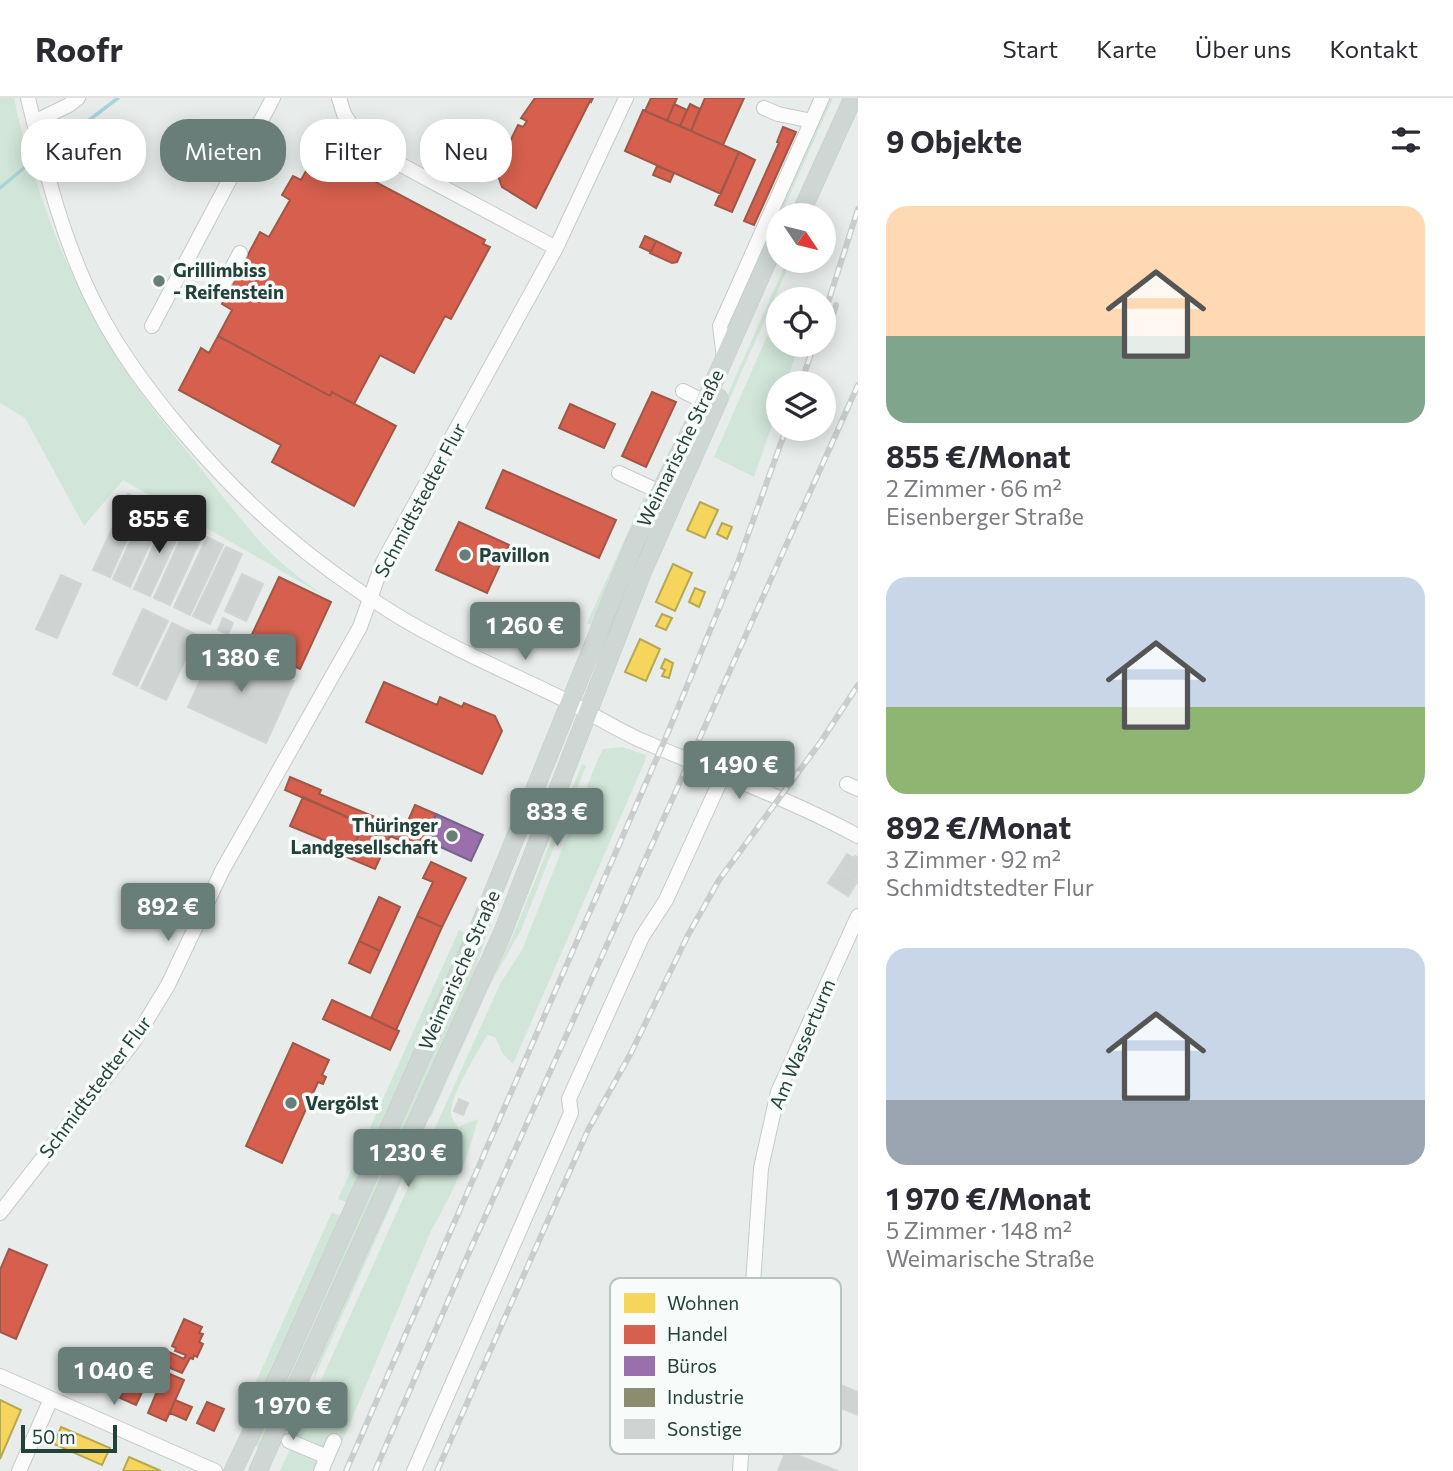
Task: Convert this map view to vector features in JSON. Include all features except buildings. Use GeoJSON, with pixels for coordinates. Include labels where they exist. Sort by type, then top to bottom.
{"type":"FeatureCollection","features":[{"type":"Feature","properties":{"kind":"main road"},"geometry":{"type":"LineString","coordinates":[[793,203],[840,98]]}},
{"type":"Feature","properties":{"kind":"main road"},"geometry":{"type":"LineString","coordinates":[[805,203],[853,98]]}},
{"type":"Feature","properties":{"kind":"main road","name":"Weimarische Straße"},"geometry":{"type":"LineString","coordinates":[[233,1471],[290,1351],[477,932],[635,542],[705,402],[766,264]]}},
{"type":"Feature","properties":{"kind":"main road","name":"Weimarische Straße"},"geometry":{"type":"LineString","coordinates":[[258,1471],[425,1121],[502,934],[642,573],[775,273]]}},
{"type":"Feature","properties":{"kind":"street"},"geometry":{"type":"LineString","coordinates":[[28,98],[33,119]]}},
{"type":"Feature","properties":{"kind":"street"},"geometry":{"type":"LineString","coordinates":[[40,119],[78,98]]}},
{"type":"Feature","properties":{"kind":"street"},"geometry":{"type":"LineString","coordinates":[[152,326],[274,98]]}},
{"type":"Feature","properties":{"kind":"street"},"geometry":{"type":"LineString","coordinates":[[339,98],[344,114],[354,128],[392,160],[556,248]]}},
{"type":"Feature","properties":{"kind":"street","name":"Schmidtstedter Flur"},"geometry":{"type":"LineString","coordinates":[[0,1213],[134,1041],[167,985],[222,871],[359,627],[383,562],[556,248],[626,98]]}},
{"type":"Feature","properties":{"kind":"street"},"geometry":{"type":"LineString","coordinates":[[724,358],[720,326],[822,98]]}},
{"type":"Feature","properties":{"kind":"street"},"geometry":{"type":"LineString","coordinates":[[764,108],[778,114],[812,121]]}},
{"type":"Feature","properties":{"kind":"street"},"geometry":{"type":"LineString","coordinates":[[49,182],[75,257],[94,302],[116,344],[136,374],[194,445],[242,497],[293,544],[370,598],[445,642],[638,739],[858,836]]}},
{"type":"Feature","properties":{"kind":"street"},"geometry":{"type":"LineString","coordinates":[[222,287],[240,253]]}},
{"type":"Feature","properties":{"kind":"street"},"geometry":{"type":"LineString","coordinates":[[683,391],[705,402]]}},
{"type":"Feature","properties":{"kind":"street"},"geometry":{"type":"LineString","coordinates":[[619,472],[660,492]]}},
{"type":"Feature","properties":{"kind":"street"},"geometry":{"type":"LineString","coordinates":[[414,1471],[571,1113],[569,1099],[642,937],[666,900],[723,775]]}},
{"type":"Feature","properties":{"kind":"street","name":"Am Wasserturm"},"geometry":{"type":"LineString","coordinates":[[753,1278],[761,1168],[778,1092],[858,916]]}},
{"type":"Feature","properties":{"kind":"street"},"geometry":{"type":"LineString","coordinates":[[0,1376],[215,1471]]}},
{"type":"Feature","properties":{"kind":"street"},"geometry":{"type":"LineString","coordinates":[[19,1471],[51,1399]]}},
{"type":"Feature","properties":{"kind":"street"},"geometry":{"type":"LineString","coordinates":[[289,1441],[324,1464],[334,1441]]}},
{"type":"Feature","properties":{"kind":"green space"},"geometry":{"type":"Polygon","coordinates":[[[0,98],[14,98],[21,127],[21,182],[36,182],[67,263],[124,369],[250,530],[282,563],[323,595],[123,480],[84,526],[25,418],[0,403],[0,98]]]}},
{"type":"Feature","properties":{"kind":"green space"},"geometry":{"type":"Polygon","coordinates":[[[828,98],[833,98],[786,203],[781,203],[828,98]]]}},
{"type":"Feature","properties":{"kind":"green space"},"geometry":{"type":"Polygon","coordinates":[[[766,237],[766,245],[729,331],[725,329],[766,237]]]}},
{"type":"Feature","properties":{"kind":"green space"},"geometry":{"type":"Polygon","coordinates":[[[782,273],[786,273],[779,287],[775,287],[782,273]]]}},
{"type":"Feature","properties":{"kind":"green space"},"geometry":{"type":"Polygon","coordinates":[[[766,308],[766,317],[698,470],[696,465],[766,308]]]}},
{"type":"Feature","properties":{"kind":"green space"},"geometry":{"type":"Polygon","coordinates":[[[766,338],[766,357],[795,357],[790,371],[766,371],[766,441],[754,477],[714,457],[766,338]]]}},
{"type":"Feature","properties":{"kind":"green space"},"geometry":{"type":"Polygon","coordinates":[[[644,496],[647,504],[592,625],[587,623],[644,496]]]}},
{"type":"Feature","properties":{"kind":"green space"},"geometry":{"type":"Polygon","coordinates":[[[623,747],[646,755],[645,761],[513,1064],[503,1054],[495,1037],[487,1035],[460,1084],[452,1104],[453,1120],[458,1127],[478,1119],[464,1163],[431,1231],[330,1471],[280,1471],[500,984],[522,950],[598,759],[603,749],[623,747]]]}},
{"type":"Feature","properties":{"kind":"green space"},"geometry":{"type":"Polygon","coordinates":[[[559,753],[486,935],[475,973],[261,1448],[254,1445],[559,753]]]}},
{"type":"Feature","properties":{"kind":"green space"},"geometry":{"type":"Polygon","coordinates":[[[582,764],[586,766],[521,930],[490,985],[431,1117],[426,1115],[494,968],[512,938],[582,764]]]}},
{"type":"Feature","properties":{"kind":"green space"},"geometry":{"type":"Polygon","coordinates":[[[459,930],[469,934],[349,1201],[338,1199],[459,930]]]}},
{"type":"Feature","properties":{"kind":"green space"},"geometry":{"type":"Polygon","coordinates":[[[421,1127],[425,1129],[313,1381],[317,1358],[421,1127]]]}},
{"type":"Feature","properties":{"kind":"green space"},"geometry":{"type":"Polygon","coordinates":[[[332,1212],[339,1215],[340,1220],[258,1403],[254,1406],[247,1402],[332,1212]]]}},
{"type":"Feature","properties":{"kind":"waterway"},"geometry":{"type":"LineString","coordinates":[[90,119],[118,98]]}},
{"type":"Feature","properties":{"kind":"waterway"},"geometry":{"type":"LineString","coordinates":[[0,188],[21,170]]}},
{"type":"Feature","properties":{"kind":"railway"},"geometry":{"type":"LineString","coordinates":[[833,287],[858,209]]}},
{"type":"Feature","properties":{"kind":"railway"},"geometry":{"type":"LineString","coordinates":[[805,371],[810,357]]}},
{"type":"Feature","properties":{"kind":"railway"},"geometry":{"type":"LineString","coordinates":[[375,1471],[467,1257],[858,385]]}},
{"type":"Feature","properties":{"kind":"railway"},"geometry":{"type":"LineString","coordinates":[[346,1471],[666,737],[737,565],[782,441]]}},
{"type":"Feature","properties":{"kind":"railway"},"geometry":{"type":"LineString","coordinates":[[437,1471],[588,1130],[631,1053],[688,935],[719,880],[822,740],[858,685]]}},
{"type":"Feature","properties":{"kind":"place","name":"Grillimbiss - Reifenstein"},"geometry":{"type":"Point","coordinates":[159,281]}},
{"type":"Feature","properties":{"kind":"place","name":"Pavillon"},"geometry":{"type":"Point","coordinates":[465,555]}},
{"type":"Feature","properties":{"kind":"place","name":"Thüringer Landgesellschaft"},"geometry":{"type":"Point","coordinates":[452,836]}},
{"type":"Feature","properties":{"kind":"place","name":"Vergölst"},"geometry":{"type":"Point","coordinates":[291,1103]}}]}
